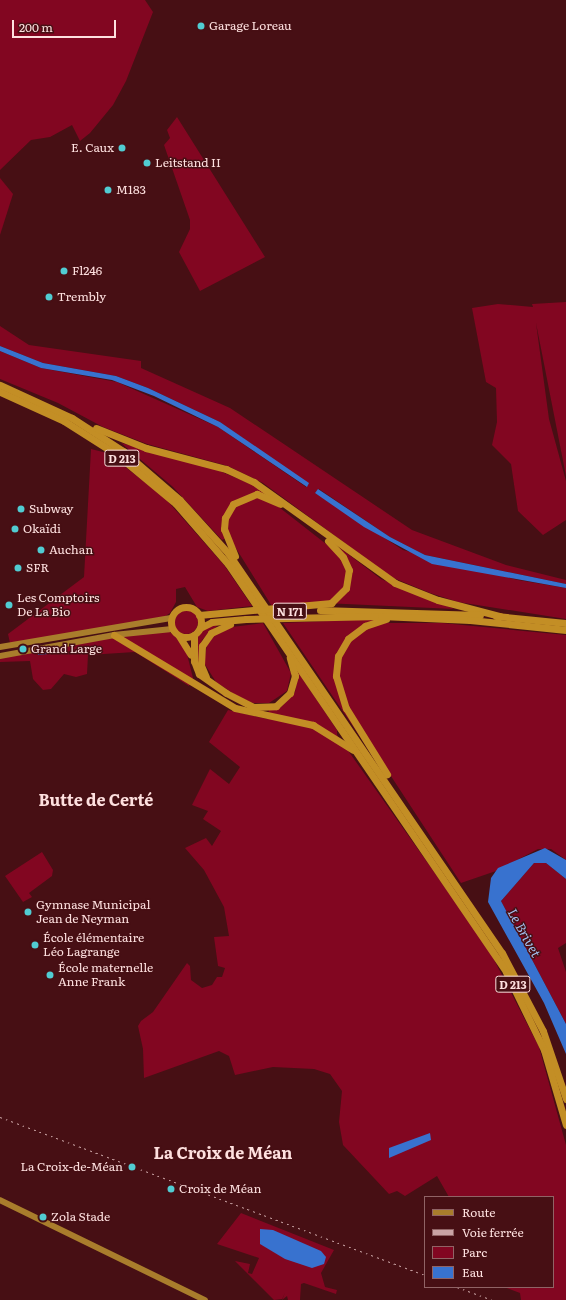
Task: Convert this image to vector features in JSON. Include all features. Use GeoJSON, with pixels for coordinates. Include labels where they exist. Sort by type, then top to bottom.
{"type":"FeatureCollection","features":[{"type":"Feature","properties":{"kind":"highway","name":"D 213"},"geometry":{"type":"LineString","coordinates":[[0,385],[62,413],[106,439],[160,481],[205,525],[240,569],[260,602],[273,628],[280,632],[408,814],[518,981],[545,1037],[566,1099]]}},
{"type":"Feature","properties":{"kind":"highway","name":"D 213"},"geometry":{"type":"LineString","coordinates":[[0,392],[64,421],[147,478],[200,530],[260,602]]}},
{"type":"Feature","properties":{"kind":"highway"},"geometry":{"type":"LineString","coordinates":[[62,413],[122,440],[210,464],[254,482],[395,583],[438,600],[500,616]]}},
{"type":"Feature","properties":{"kind":"highway"},"geometry":{"type":"LineString","coordinates":[[220,616],[326,605],[342,594],[348,575],[345,561],[334,547],[277,502],[257,494],[233,504],[225,518],[226,538],[240,569]]}},
{"type":"Feature","properties":{"kind":"highway"},"geometry":{"type":"LineString","coordinates":[[214,696],[199,680],[188,646],[172,629],[171,618],[177,609],[184,607],[199,615],[200,628],[194,635],[197,670],[210,684],[253,707],[268,708],[280,704],[290,693],[295,676],[280,632],[260,602]]}},
{"type":"Feature","properties":{"kind":"highway","name":"N 171"},"geometry":{"type":"LineString","coordinates":[[199,615],[220,616],[329,609],[500,616],[566,623]]}},
{"type":"Feature","properties":{"kind":"highway"},"geometry":{"type":"LineString","coordinates":[[402,617],[374,622],[351,636],[338,656],[336,680],[346,708],[408,814]]}},
{"type":"Feature","properties":{"kind":"highway","name":"N 171"},"geometry":{"type":"LineString","coordinates":[[200,628],[212,622],[259,619],[402,617],[566,630]]}},
{"type":"Feature","properties":{"kind":"highway"},"geometry":{"type":"LineString","coordinates":[[210,684],[200,661],[205,640],[223,626],[259,619]]}},
{"type":"Feature","properties":{"kind":"highway","name":"D 213"},"geometry":{"type":"LineString","coordinates":[[280,632],[506,972],[544,1050],[566,1125]]}},
{"type":"Feature","properties":{"kind":"highway"},"geometry":{"type":"LineString","coordinates":[[114,635],[214,696],[251,714],[313,725],[351,747],[369,768]]}},
{"type":"Feature","properties":{"kind":"highway"},"geometry":{"type":"LineString","coordinates":[[178,635],[194,635]]}},
{"type":"Feature","properties":{"kind":"main road"},"geometry":{"type":"LineString","coordinates":[[0,647],[171,618]]}},
{"type":"Feature","properties":{"kind":"main road"},"geometry":{"type":"LineString","coordinates":[[0,656],[114,635],[172,629]]}},
{"type":"Feature","properties":{"kind":"main road"},"geometry":{"type":"LineString","coordinates":[[0,1200],[126,1260],[205,1300]]}},
{"type":"Feature","properties":{"kind":"green space"},"geometry":{"type":"Polygon","coordinates":[[[0,0],[145,0],[153,12],[126,81],[113,105],[90,133],[80,141],[72,125],[50,137],[31,140],[0,170],[0,0]]]}},
{"type":"Feature","properties":{"kind":"green space"},"geometry":{"type":"Polygon","coordinates":[[[177,117],[265,257],[200,291],[179,252],[190,229],[190,220],[164,145],[170,138],[167,130],[177,117]]]}},
{"type":"Feature","properties":{"kind":"green space"},"geometry":{"type":"Polygon","coordinates":[[[0,178],[13,194],[0,235],[0,178]]]}},
{"type":"Feature","properties":{"kind":"green space"},"geometry":{"type":"Polygon","coordinates":[[[566,302],[566,476],[536,323],[549,419],[566,481],[566,520],[543,535],[518,511],[511,464],[492,445],[497,422],[496,388],[486,382],[472,308],[498,304],[533,307],[532,304],[566,302]]]}},
{"type":"Feature","properties":{"kind":"green space"},"geometry":{"type":"Polygon","coordinates":[[[0,326],[29,345],[141,361],[141,368],[230,408],[412,530],[506,565],[566,580],[566,584],[425,555],[390,537],[319,489],[315,493],[403,550],[518,580],[566,588],[566,619],[458,602],[430,593],[391,577],[263,483],[228,466],[147,444],[103,427],[58,403],[0,379],[0,351],[41,368],[117,382],[218,427],[306,487],[308,485],[220,422],[148,388],[116,376],[43,363],[0,346],[0,326]]]}},
{"type":"Feature","properties":{"kind":"green space"},"geometry":{"type":"Polygon","coordinates":[[[121,443],[203,464],[253,485],[270,494],[275,504],[335,551],[340,548],[381,579],[454,609],[324,603],[273,608],[229,537],[222,540],[173,487],[121,443]]]}},
{"type":"Feature","properties":{"kind":"green space"},"geometry":{"type":"Polygon","coordinates":[[[91,449],[107,453],[164,497],[224,565],[252,606],[208,611],[197,607],[185,587],[176,589],[176,602],[170,613],[161,619],[10,643],[8,634],[84,577],[91,449]]]}},
{"type":"Feature","properties":{"kind":"green space"},"geometry":{"type":"Polygon","coordinates":[[[186,610],[191,611],[197,617],[197,627],[191,633],[186,634],[181,633],[175,627],[174,622],[175,617],[181,611],[186,610]]]}},
{"type":"Feature","properties":{"kind":"green space"},"geometry":{"type":"Polygon","coordinates":[[[371,619],[379,623],[442,623],[566,635],[566,860],[551,849],[538,849],[496,871],[461,883],[366,738],[363,741],[283,623],[371,619]]]}},
{"type":"Feature","properties":{"kind":"green space"},"geometry":{"type":"Polygon","coordinates":[[[263,623],[291,673],[287,691],[269,703],[253,703],[237,696],[216,682],[204,663],[207,643],[215,633],[224,628],[263,623]]]}},
{"type":"Feature","properties":{"kind":"green space"},"geometry":{"type":"Polygon","coordinates":[[[218,625],[202,640],[198,666],[197,637],[206,627],[218,625]]]}},
{"type":"Feature","properties":{"kind":"green space"},"geometry":{"type":"Polygon","coordinates":[[[168,631],[184,642],[193,678],[189,686],[135,652],[88,655],[87,674],[76,677],[64,674],[51,689],[43,690],[33,679],[30,661],[0,662],[0,658],[102,639],[168,631]]]}},
{"type":"Feature","properties":{"kind":"green space"},"geometry":{"type":"Polygon","coordinates":[[[298,672],[337,730],[337,735],[488,948],[539,1047],[566,1145],[566,1300],[521,1300],[520,1293],[507,1288],[554,1288],[554,1196],[448,1196],[437,1176],[405,1196],[397,1191],[389,1194],[343,1145],[339,1122],[342,1091],[330,1074],[314,1069],[273,1067],[235,1075],[229,1056],[219,1051],[144,1078],[143,1049],[138,1026],[141,1021],[153,1012],[187,963],[190,966],[191,980],[202,988],[212,985],[217,977],[222,977],[225,968],[218,966],[214,937],[229,936],[224,907],[204,870],[185,848],[206,838],[212,846],[221,831],[203,819],[208,811],[192,805],[210,769],[229,784],[240,767],[209,742],[228,710],[267,719],[269,710],[281,707],[295,692],[298,672]]]}},
{"type":"Feature","properties":{"kind":"green space"},"geometry":{"type":"Polygon","coordinates":[[[42,852],[53,870],[52,876],[29,893],[32,897],[23,902],[5,876],[42,852]]]}},
{"type":"Feature","properties":{"kind":"green space"},"geometry":{"type":"Polygon","coordinates":[[[534,863],[546,863],[566,879],[566,943],[558,948],[566,972],[566,1024],[501,901],[534,863]]]}},
{"type":"Feature","properties":{"kind":"green space"},"geometry":{"type":"Polygon","coordinates":[[[241,1213],[334,1250],[321,1273],[325,1287],[337,1290],[336,1294],[304,1283],[301,1284],[300,1300],[288,1300],[287,1296],[282,1300],[285,1293],[282,1299],[274,1300],[235,1261],[250,1264],[248,1273],[252,1274],[259,1258],[217,1244],[241,1213]]]}},
{"type":"Feature","properties":{"kind":"water"},"geometry":{"type":"Polygon","coordinates":[[[0,346],[43,363],[116,376],[148,388],[220,422],[309,483],[307,487],[218,427],[154,396],[112,380],[41,368],[0,351],[0,346]]]}},
{"type":"Feature","properties":{"kind":"water"},"geometry":{"type":"Polygon","coordinates":[[[318,489],[390,537],[425,555],[566,584],[566,588],[432,564],[364,527],[315,493],[318,489]]]}},
{"type":"Feature","properties":{"kind":"water"},"geometry":{"type":"Polygon","coordinates":[[[66,648],[67,652],[38,655],[38,653],[66,648]]]}},
{"type":"Feature","properties":{"kind":"water"},"geometry":{"type":"Polygon","coordinates":[[[545,848],[566,860],[566,879],[546,863],[534,863],[501,901],[566,1024],[566,1054],[544,1003],[488,902],[491,878],[498,868],[545,848]]]}},
{"type":"Feature","properties":{"kind":"water"},"geometry":{"type":"Polygon","coordinates":[[[430,1133],[431,1140],[389,1158],[389,1148],[430,1133]]]}},
{"type":"Feature","properties":{"kind":"water"},"geometry":{"type":"Polygon","coordinates":[[[260,1229],[273,1230],[321,1251],[326,1257],[324,1264],[312,1268],[285,1259],[260,1244],[260,1229]]]}},
{"type":"Feature","properties":{"kind":"railway"},"geometry":{"type":"LineString","coordinates":[[0,1117],[424,1275]]}},
{"type":"Feature","properties":{"kind":"railway"},"geometry":{"type":"LineString","coordinates":[[460,1288],[492,1300]]}},
{"type":"Feature","properties":{"kind":"place","name":"Garage Loreau"},"geometry":{"type":"Point","coordinates":[201,26]}},
{"type":"Feature","properties":{"kind":"place","name":"E. Caux"},"geometry":{"type":"Point","coordinates":[122,148]}},
{"type":"Feature","properties":{"kind":"place","name":"Leitstand II"},"geometry":{"type":"Point","coordinates":[147,163]}},
{"type":"Feature","properties":{"kind":"place","name":"M183"},"geometry":{"type":"Point","coordinates":[108,190]}},
{"type":"Feature","properties":{"kind":"place","name":"Fl246"},"geometry":{"type":"Point","coordinates":[64,271]}},
{"type":"Feature","properties":{"kind":"place","name":"Trembly"},"geometry":{"type":"Point","coordinates":[49,297]}},
{"type":"Feature","properties":{"kind":"place","name":"Subway"},"geometry":{"type":"Point","coordinates":[21,509]}},
{"type":"Feature","properties":{"kind":"place","name":"Okaïdi"},"geometry":{"type":"Point","coordinates":[15,529]}},
{"type":"Feature","properties":{"kind":"place","name":"Auchan"},"geometry":{"type":"Point","coordinates":[41,550]}},
{"type":"Feature","properties":{"kind":"place","name":"SFR"},"geometry":{"type":"Point","coordinates":[18,568]}},
{"type":"Feature","properties":{"kind":"place","name":"Les Comptoirs De La Bio"},"geometry":{"type":"Point","coordinates":[9,605]}},
{"type":"Feature","properties":{"kind":"place","name":"Grand Large"},"geometry":{"type":"Point","coordinates":[23,649]}},
{"type":"Feature","properties":{"kind":"place","name":"Gymnase Municipal Jean de Neyman"},"geometry":{"type":"Point","coordinates":[28,912]}},
{"type":"Feature","properties":{"kind":"place","name":"École élémentaire Léo Lagrange"},"geometry":{"type":"Point","coordinates":[35,945]}},
{"type":"Feature","properties":{"kind":"place","name":"École maternelle Anne Frank"},"geometry":{"type":"Point","coordinates":[50,975]}},
{"type":"Feature","properties":{"kind":"place","name":"La Croix-de-Méan"},"geometry":{"type":"Point","coordinates":[132,1167]}},
{"type":"Feature","properties":{"kind":"place","name":"Croix de Méan"},"geometry":{"type":"Point","coordinates":[171,1189]}},
{"type":"Feature","properties":{"kind":"place","name":"Zola Stade"},"geometry":{"type":"Point","coordinates":[43,1217]}},
{"type":"Feature","properties":{"kind":"district","name":"Butte de Certé"},"geometry":{"type":"Point","coordinates":[96,799]}},
{"type":"Feature","properties":{"kind":"district","name":"La Croix de Méan"},"geometry":{"type":"Point","coordinates":[223,1152]}},
{"type":"Feature","properties":{"kind":"water label","name":"Le Brivet"},"geometry":{"type":"Point","coordinates":[524,933]}}]}
